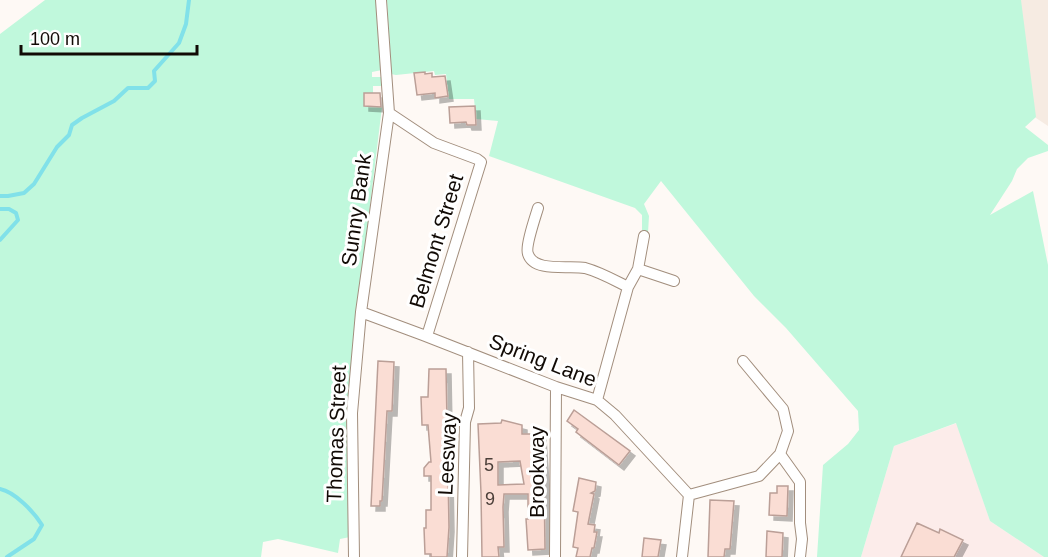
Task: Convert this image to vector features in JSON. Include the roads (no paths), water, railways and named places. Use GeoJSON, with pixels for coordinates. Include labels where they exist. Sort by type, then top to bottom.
{"type":"FeatureCollection","features":[{"type":"Feature","properties":{"kind":"street","name":"Sunny Bank"},"geometry":{"type":"LineString","coordinates":[[361,312],[389,113],[381,0]]}},
{"type":"Feature","properties":{"kind":"street","name":"Belmont Street"},"geometry":{"type":"LineString","coordinates":[[389,113],[434,143],[481,162],[427,336]]}},
{"type":"Feature","properties":{"kind":"street"},"geometry":{"type":"LineString","coordinates":[[538,208],[526,251],[529,258],[551,268],[584,268],[628,287]]}},
{"type":"Feature","properties":{"kind":"street"},"geometry":{"type":"LineString","coordinates":[[597,400],[628,287],[638,269],[644,236]]}},
{"type":"Feature","properties":{"kind":"street"},"geometry":{"type":"LineString","coordinates":[[638,269],[674,281]]}},
{"type":"Feature","properties":{"kind":"street","name":"Spring Lane"},"geometry":{"type":"LineString","coordinates":[[361,312],[556,387],[597,400],[615,415],[689,495]]}},
{"type":"Feature","properties":{"kind":"street","name":"Thomas Street"},"geometry":{"type":"LineString","coordinates":[[354,557],[352,413],[361,312]]}},
{"type":"Feature","properties":{"kind":"street","name":"Leesway"},"geometry":{"type":"LineString","coordinates":[[462,557],[465,422],[469,408],[468,352]]}},
{"type":"Feature","properties":{"kind":"street"},"geometry":{"type":"LineString","coordinates":[[682,557],[689,495],[759,477],[780,454],[788,431],[783,409],[744,362]]}},
{"type":"Feature","properties":{"kind":"street","name":"Brookway"},"geometry":{"type":"LineString","coordinates":[[555,557],[556,387]]}},
{"type":"Feature","properties":{"kind":"street"},"geometry":{"type":"LineString","coordinates":[[780,454],[800,482],[802,538],[800,557]]}},
{"type":"Feature","properties":{"kind":"waterway"},"geometry":{"type":"LineString","coordinates":[[0,196],[24,193],[34,184],[57,147],[69,135],[72,125],[114,101],[128,88],[148,88],[155,81],[154,71],[179,43],[186,24],[189,0]]}},
{"type":"Feature","properties":{"kind":"waterway"},"geometry":{"type":"LineString","coordinates":[[0,209],[9,209],[16,213],[18,220],[0,240]]}},
{"type":"Feature","properties":{"kind":"waterway"},"geometry":{"type":"LineString","coordinates":[[0,489],[24,503],[42,525],[34,539],[7,557]]}}]}
